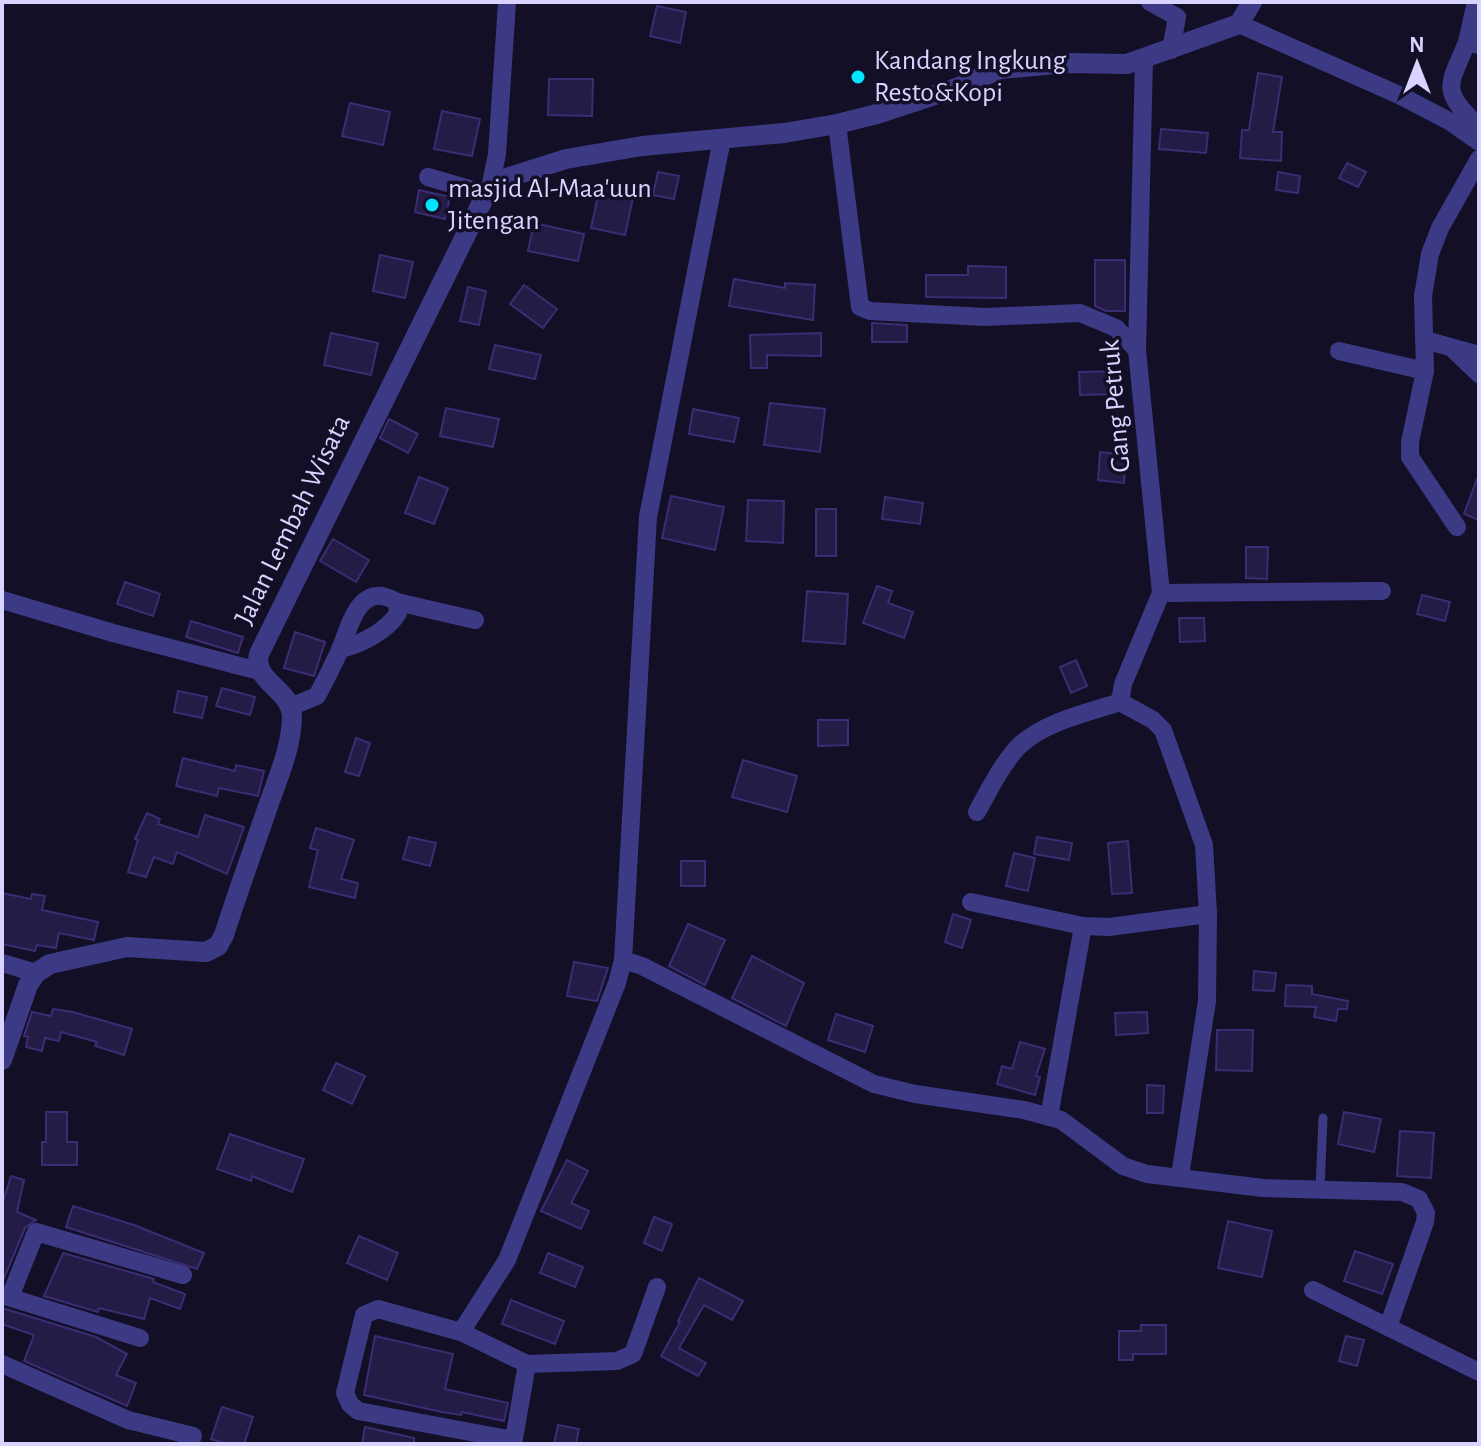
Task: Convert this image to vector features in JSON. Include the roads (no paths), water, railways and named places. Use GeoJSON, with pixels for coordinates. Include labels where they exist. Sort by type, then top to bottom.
{"type":"FeatureCollection","features":[{"type":"Feature","properties":{"kind":"street"},"geometry":{"type":"LineString","coordinates":[[499,184],[497,154],[507,2]]}},
{"type":"Feature","properties":{"kind":"street"},"geometry":{"type":"LineString","coordinates":[[1150,2],[1177,17],[1171,50]]}},
{"type":"Feature","properties":{"kind":"street"},"geometry":{"type":"LineString","coordinates":[[428,177],[499,184],[566,159],[642,146],[784,133],[837,124],[959,87],[1000,69],[1068,63],[1127,64],[1239,24],[1252,2]]}},
{"type":"Feature","properties":{"kind":"street"},"geometry":{"type":"LineString","coordinates":[[1474,130],[1450,93],[1450,86],[1473,44],[1476,2]]}},
{"type":"Feature","properties":{"kind":"street"},"geometry":{"type":"LineString","coordinates":[[1239,24],[1474,130]]}},
{"type":"Feature","properties":{"kind":"street","name":"Gang Petruk"},"geometry":{"type":"LineString","coordinates":[[1120,702],[1123,684],[1161,593],[1137,350],[1144,59]]}},
{"type":"Feature","properties":{"kind":"street"},"geometry":{"type":"LineString","coordinates":[[837,124],[860,307],[870,311],[984,317],[1080,313],[1116,328],[1137,350]]}},
{"type":"Feature","properties":{"kind":"street"},"geometry":{"type":"LineString","coordinates":[[461,1332],[507,1260],[617,983],[623,960],[648,517],[722,139]]}},
{"type":"Feature","properties":{"kind":"street"},"geometry":{"type":"LineString","coordinates":[[497,154],[499,184]]}},
{"type":"Feature","properties":{"kind":"street"},"geometry":{"type":"LineString","coordinates":[[1457,527],[1410,457],[1410,442],[1425,371],[1423,296],[1430,254],[1446,217],[1479,159]]}},
{"type":"Feature","properties":{"kind":"street","name":"Jalan Lembah Wisata"},"geometry":{"type":"LineString","coordinates":[[290,707],[259,671],[259,654],[499,184]]}},
{"type":"Feature","properties":{"kind":"street"},"geometry":{"type":"LineString","coordinates":[[1425,340],[1479,355]]}},
{"type":"Feature","properties":{"kind":"street"},"geometry":{"type":"LineString","coordinates":[[1452,348],[1479,374]]}},
{"type":"Feature","properties":{"kind":"street"},"geometry":{"type":"LineString","coordinates":[[1339,351],[1425,371]]}},
{"type":"Feature","properties":{"kind":"street"},"geometry":{"type":"LineString","coordinates":[[1161,593],[1382,591]]}},
{"type":"Feature","properties":{"kind":"street"},"geometry":{"type":"LineString","coordinates":[[2,1060],[21,1001],[36,973],[50,964],[127,947],[194,953],[218,946],[282,767],[291,720],[290,707],[317,696],[355,610],[377,597],[475,620]]}},
{"type":"Feature","properties":{"kind":"street"},"geometry":{"type":"LineString","coordinates":[[2,600],[259,671]]}},
{"type":"Feature","properties":{"kind":"street"},"geometry":{"type":"LineString","coordinates":[[340,649],[351,647],[390,623],[398,613],[397,602]]}},
{"type":"Feature","properties":{"kind":"street"},"geometry":{"type":"LineString","coordinates":[[977,812],[1018,748],[1055,724],[1120,702],[1153,720],[1163,730],[1201,834],[1208,914],[1207,1001],[1180,1176]]}},
{"type":"Feature","properties":{"kind":"street"},"geometry":{"type":"LineString","coordinates":[[971,902],[1083,926],[1109,927],[1208,914]]}},
{"type":"Feature","properties":{"kind":"street"},"geometry":{"type":"LineString","coordinates":[[1049,1117],[1083,926]]}},
{"type":"Feature","properties":{"kind":"street"},"geometry":{"type":"LineString","coordinates":[[623,960],[642,966],[874,1084],[915,1094],[1024,1110],[1061,1120],[1123,1166],[1147,1174],[1263,1188],[1402,1192],[1419,1199],[1424,1205],[1425,1222],[1388,1327]]}},
{"type":"Feature","properties":{"kind":"street"},"geometry":{"type":"LineString","coordinates":[[2,963],[36,973]]}},
{"type":"Feature","properties":{"kind":"street"},"geometry":{"type":"LineString","coordinates":[[140,1338],[6,1296],[36,1232],[183,1275]]}},
{"type":"Feature","properties":{"kind":"street"},"geometry":{"type":"LineString","coordinates":[[527,1364],[513,1442],[358,1411],[345,1393],[364,1315],[369,1311],[378,1309],[461,1332],[527,1364],[617,1361],[633,1354],[657,1287]]}},
{"type":"Feature","properties":{"kind":"street"},"geometry":{"type":"LineString","coordinates":[[1313,1290],[1479,1372]]}},
{"type":"Feature","properties":{"kind":"street"},"geometry":{"type":"LineString","coordinates":[[2,1364],[128,1420],[193,1436]]}},
{"type":"Feature","properties":{"kind":"lane"},"geometry":{"type":"LineString","coordinates":[[1320,1190],[1323,1118]]}},
{"type":"Feature","properties":{"kind":"place","name":"Kandang Ingkung Resto&Kopi"},"geometry":{"type":"Point","coordinates":[858,77]}},
{"type":"Feature","properties":{"kind":"place","name":"masjid Al-Maa'uun Jitengan"},"geometry":{"type":"Point","coordinates":[432,205]}}]}
